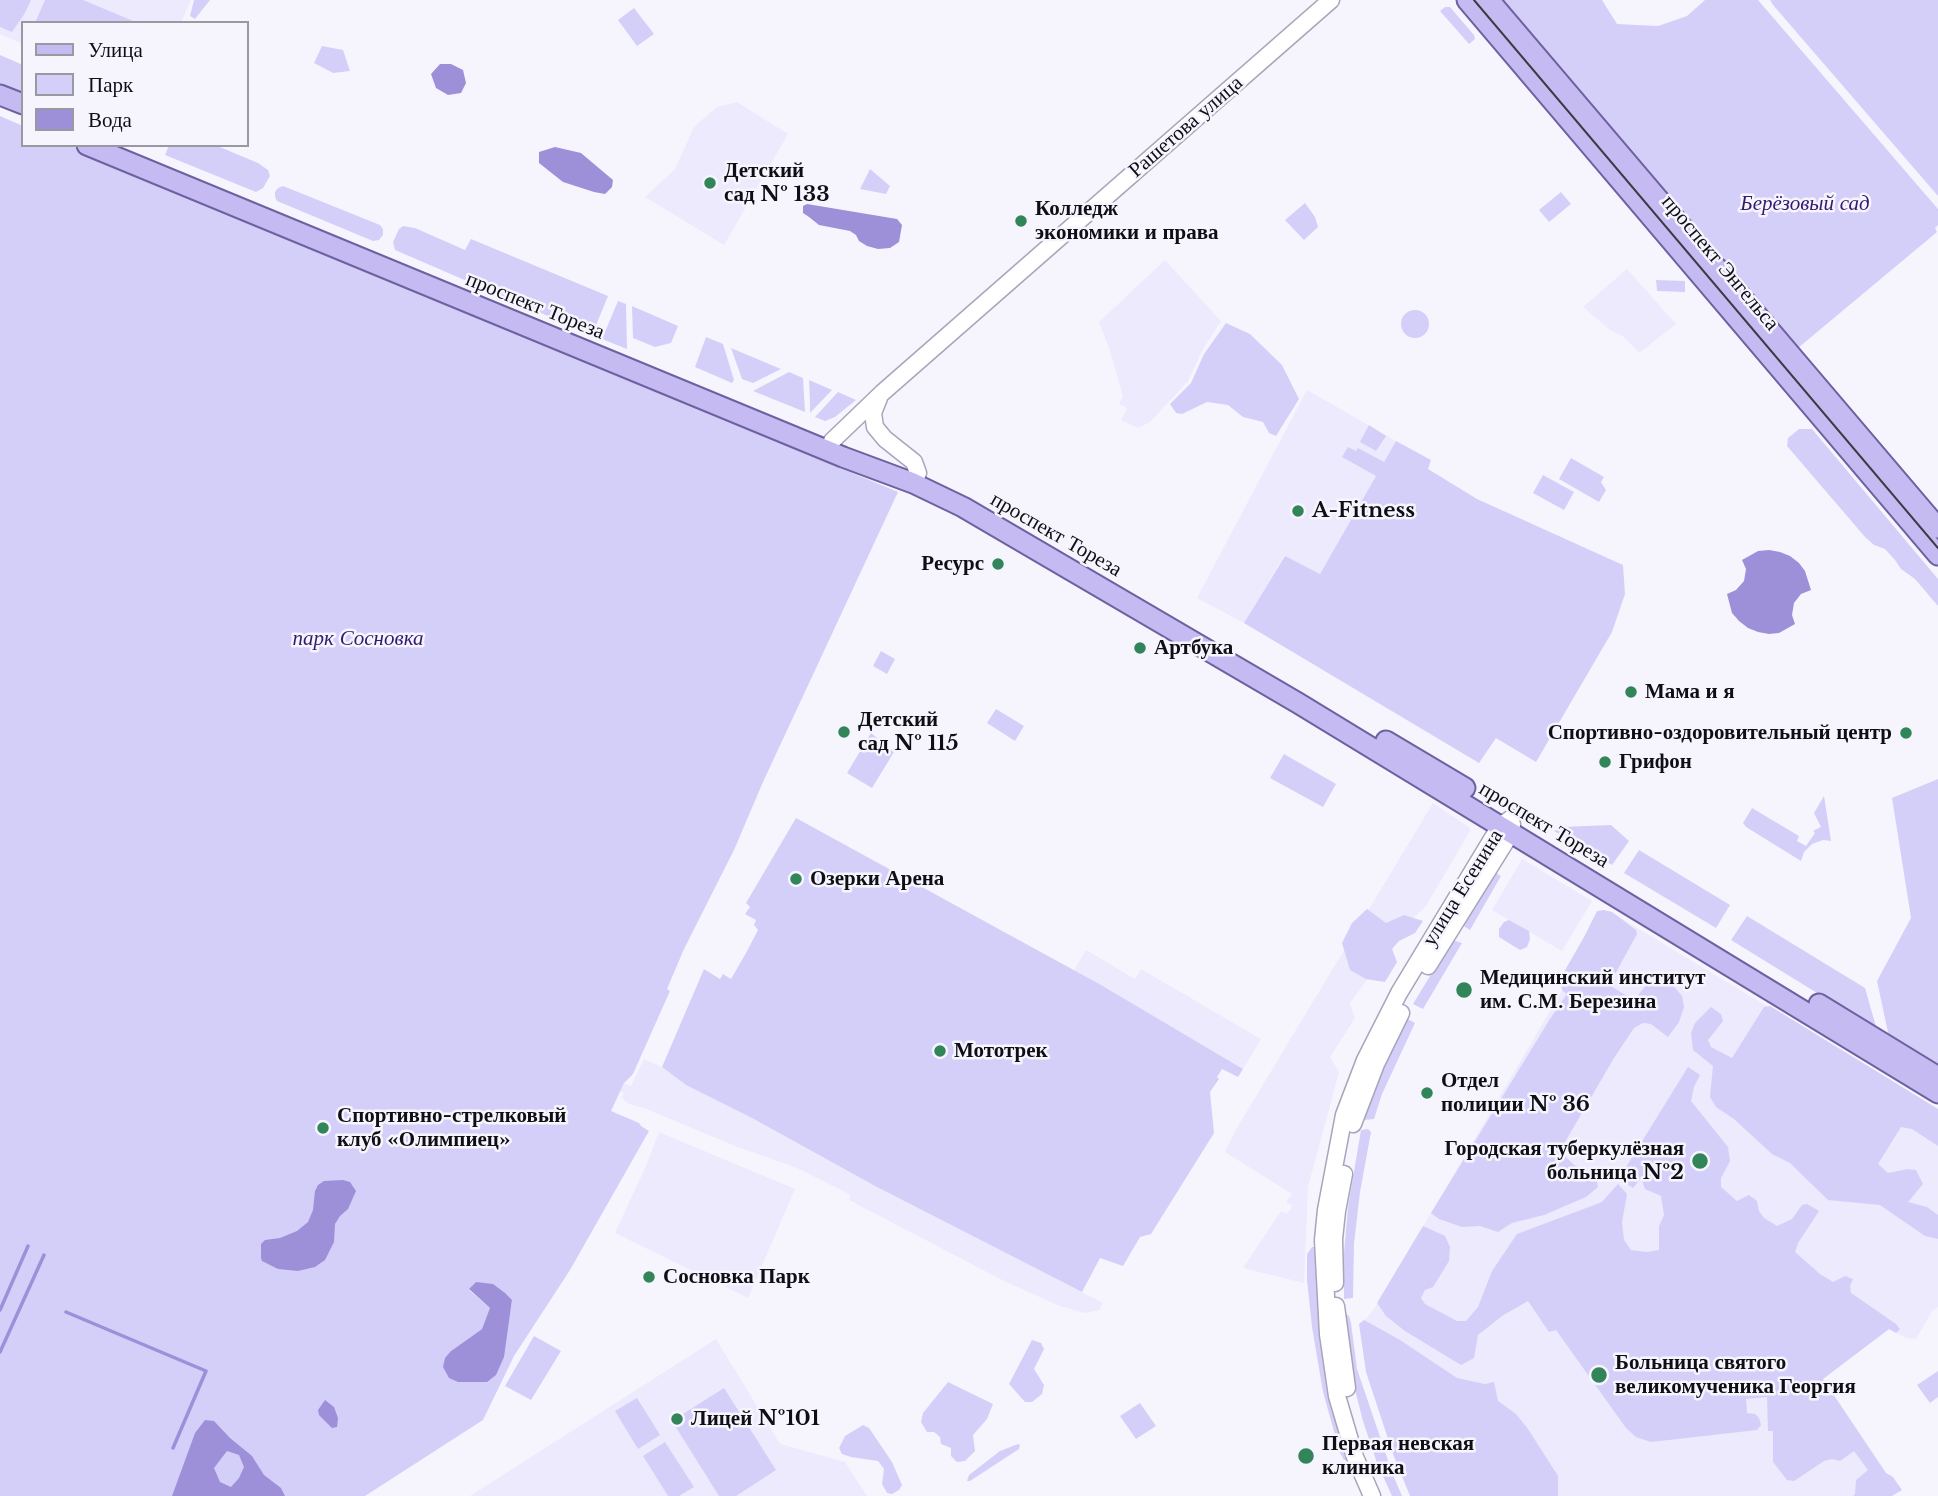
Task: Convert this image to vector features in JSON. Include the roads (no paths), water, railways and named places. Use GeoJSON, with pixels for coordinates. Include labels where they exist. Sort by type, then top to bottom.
{"type":"FeatureCollection","features":[{"type":"Feature","properties":{"kind":"main road","name":"проспект Энгельса"},"geometry":{"type":"LineString","coordinates":[[1467,0],[1938,555]]}},
{"type":"Feature","properties":{"kind":"main road","name":"проспект Энгельса"},"geometry":{"type":"LineString","coordinates":[[1489,0],[1938,528]]}},
{"type":"Feature","properties":{"kind":"main road"},"geometry":{"type":"LineString","coordinates":[[0,95],[21,103]]}},
{"type":"Feature","properties":{"kind":"main road"},"geometry":{"type":"LineString","coordinates":[[0,109],[21,117]]}},
{"type":"Feature","properties":{"kind":"main road","name":"проспект Тореза"},"geometry":{"type":"LineString","coordinates":[[92,147],[1001,514],[1390,743],[1508,825],[1938,1093]]}},
{"type":"Feature","properties":{"kind":"main road","name":"проспект Тореза"},"geometry":{"type":"LineString","coordinates":[[125,147],[830,446]]}},
{"type":"Feature","properties":{"kind":"main road","name":"проспект Тореза"},"geometry":{"type":"LineString","coordinates":[[1508,825],[1938,1077]]}},
{"type":"Feature","properties":{"kind":"street","name":"Рашетова улица"},"geometry":{"type":"LineString","coordinates":[[830,446],[882,393],[1331,0]]}},
{"type":"Feature","properties":{"kind":"street"},"geometry":{"type":"LineString","coordinates":[[882,393],[873,413],[875,427],[885,439],[914,462],[915,478]]}},
{"type":"Feature","properties":{"kind":"street","name":"улица Есенина"},"geometry":{"type":"LineString","coordinates":[[1372,1496],[1355,1457],[1338,1396],[1328,1334],[1323,1240],[1344,1115],[1365,1060],[1399,993],[1508,825]]}},
{"type":"Feature","properties":{"kind":"street","name":"улица Есенина"},"geometry":{"type":"LineString","coordinates":[[1383,1496],[1364,1452],[1348,1393],[1336,1306],[1334,1239],[1354,1118],[1376,1064],[1409,997],[1508,825]]}},
{"type":"Feature","properties":{"kind":"water"},"geometry":{"type":"Polygon","coordinates":[[[440,64],[451,64],[463,70],[466,83],[461,93],[448,95],[436,88],[431,74],[440,64]]]}},
{"type":"Feature","properties":{"kind":"water"},"geometry":{"type":"Polygon","coordinates":[[[555,147],[581,153],[613,180],[612,187],[605,194],[563,182],[539,163],[539,152],[555,147]]]}},
{"type":"Feature","properties":{"kind":"water"},"geometry":{"type":"Polygon","coordinates":[[[807,204],[897,219],[902,225],[899,242],[890,248],[867,246],[850,231],[819,225],[803,213],[803,206],[807,204]]]}},
{"type":"Feature","properties":{"kind":"water"},"geometry":{"type":"Polygon","coordinates":[[[1769,550],[1790,556],[1799,563],[1805,571],[1811,590],[1801,594],[1794,603],[1792,615],[1795,624],[1779,633],[1769,634],[1748,628],[1739,621],[1732,613],[1727,594],[1736,590],[1744,581],[1746,569],[1742,560],[1758,551],[1769,550]]]}},
{"type":"Feature","properties":{"kind":"water"},"geometry":{"type":"Polygon","coordinates":[[[324,1181],[350,1182],[356,1191],[348,1209],[335,1224],[334,1242],[325,1260],[315,1267],[298,1271],[278,1269],[262,1261],[261,1244],[265,1240],[280,1238],[297,1231],[308,1222],[318,1185],[324,1181]]]}},
{"type":"Feature","properties":{"kind":"water"},"geometry":{"type":"Polygon","coordinates":[[[476,1282],[493,1284],[512,1300],[504,1357],[496,1375],[487,1382],[458,1382],[449,1378],[443,1367],[445,1358],[482,1329],[490,1308],[469,1289],[476,1282]]]}},
{"type":"Feature","properties":{"kind":"water"},"geometry":{"type":"Polygon","coordinates":[[[325,1400],[334,1407],[338,1418],[337,1427],[332,1428],[319,1415],[318,1410],[325,1400]]]}},
{"type":"Feature","properties":{"kind":"water"},"geometry":{"type":"Polygon","coordinates":[[[205,1420],[214,1421],[252,1456],[264,1475],[281,1488],[285,1496],[172,1496],[195,1433],[205,1420]],[[227,1451],[214,1468],[220,1482],[231,1487],[239,1478],[244,1467],[239,1455],[227,1451]]]}},
{"type":"Feature","properties":{"kind":"waterway"},"geometry":{"type":"LineString","coordinates":[[0,1310],[28,1246]]}},
{"type":"Feature","properties":{"kind":"waterway"},"geometry":{"type":"LineString","coordinates":[[0,1352],[44,1255]]}},
{"type":"Feature","properties":{"kind":"waterway"},"geometry":{"type":"LineString","coordinates":[[66,1312],[206,1371],[173,1448]]}},
{"type":"Feature","properties":{"kind":"tram line"},"geometry":{"type":"LineString","coordinates":[[1474,0],[1938,548]]}},
{"type":"Feature","properties":{"kind":"place","name":"Детский сад № 133"},"geometry":{"type":"Point","coordinates":[710,183]}},
{"type":"Feature","properties":{"kind":"place","name":"Колледж экономики и права"},"geometry":{"type":"Point","coordinates":[1021,221]}},
{"type":"Feature","properties":{"kind":"place","name":"A-Fitness"},"geometry":{"type":"Point","coordinates":[1298,511]}},
{"type":"Feature","properties":{"kind":"place","name":"Ресурс"},"geometry":{"type":"Point","coordinates":[998,564]}},
{"type":"Feature","properties":{"kind":"place","name":"Артбука"},"geometry":{"type":"Point","coordinates":[1140,648]}},
{"type":"Feature","properties":{"kind":"place","name":"Мама и я"},"geometry":{"type":"Point","coordinates":[1631,692]}},
{"type":"Feature","properties":{"kind":"place","name":"Детский сад № 115"},"geometry":{"type":"Point","coordinates":[844,732]}},
{"type":"Feature","properties":{"kind":"place","name":"Спортивно-оздоровительный центр"},"geometry":{"type":"Point","coordinates":[1906,733]}},
{"type":"Feature","properties":{"kind":"place","name":"Грифон"},"geometry":{"type":"Point","coordinates":[1605,762]}},
{"type":"Feature","properties":{"kind":"place","name":"Озерки Арена"},"geometry":{"type":"Point","coordinates":[796,879]}},
{"type":"Feature","properties":{"kind":"place","name":"Медицинский институт им. С.М. Березина"},"geometry":{"type":"Point","coordinates":[1464,990]}},
{"type":"Feature","properties":{"kind":"place","name":"Мототрек"},"geometry":{"type":"Point","coordinates":[940,1051]}},
{"type":"Feature","properties":{"kind":"place","name":"Отдел полиции № 36"},"geometry":{"type":"Point","coordinates":[1427,1093]}},
{"type":"Feature","properties":{"kind":"place","name":"Спортивно-стрелковый клуб «Олимпиец»"},"geometry":{"type":"Point","coordinates":[323,1128]}},
{"type":"Feature","properties":{"kind":"place","name":"Городская туберкулёзная больница №2"},"geometry":{"type":"Point","coordinates":[1700,1161]}},
{"type":"Feature","properties":{"kind":"place","name":"Сосновка Парк"},"geometry":{"type":"Point","coordinates":[649,1277]}},
{"type":"Feature","properties":{"kind":"place","name":"Больница святого великомученика Георгия"},"geometry":{"type":"Point","coordinates":[1599,1375]}},
{"type":"Feature","properties":{"kind":"place","name":"Лицей №101"},"geometry":{"type":"Point","coordinates":[677,1419]}},
{"type":"Feature","properties":{"kind":"place","name":"Первая невская клиника"},"geometry":{"type":"Point","coordinates":[1306,1456]}},
{"type":"Feature","properties":{"kind":"park label","name":"Берёзовый сад"},"geometry":{"type":"Point","coordinates":[1805,204]}},
{"type":"Feature","properties":{"kind":"park label","name":"парк Сосновка"},"geometry":{"type":"Point","coordinates":[358,639]}}]}
